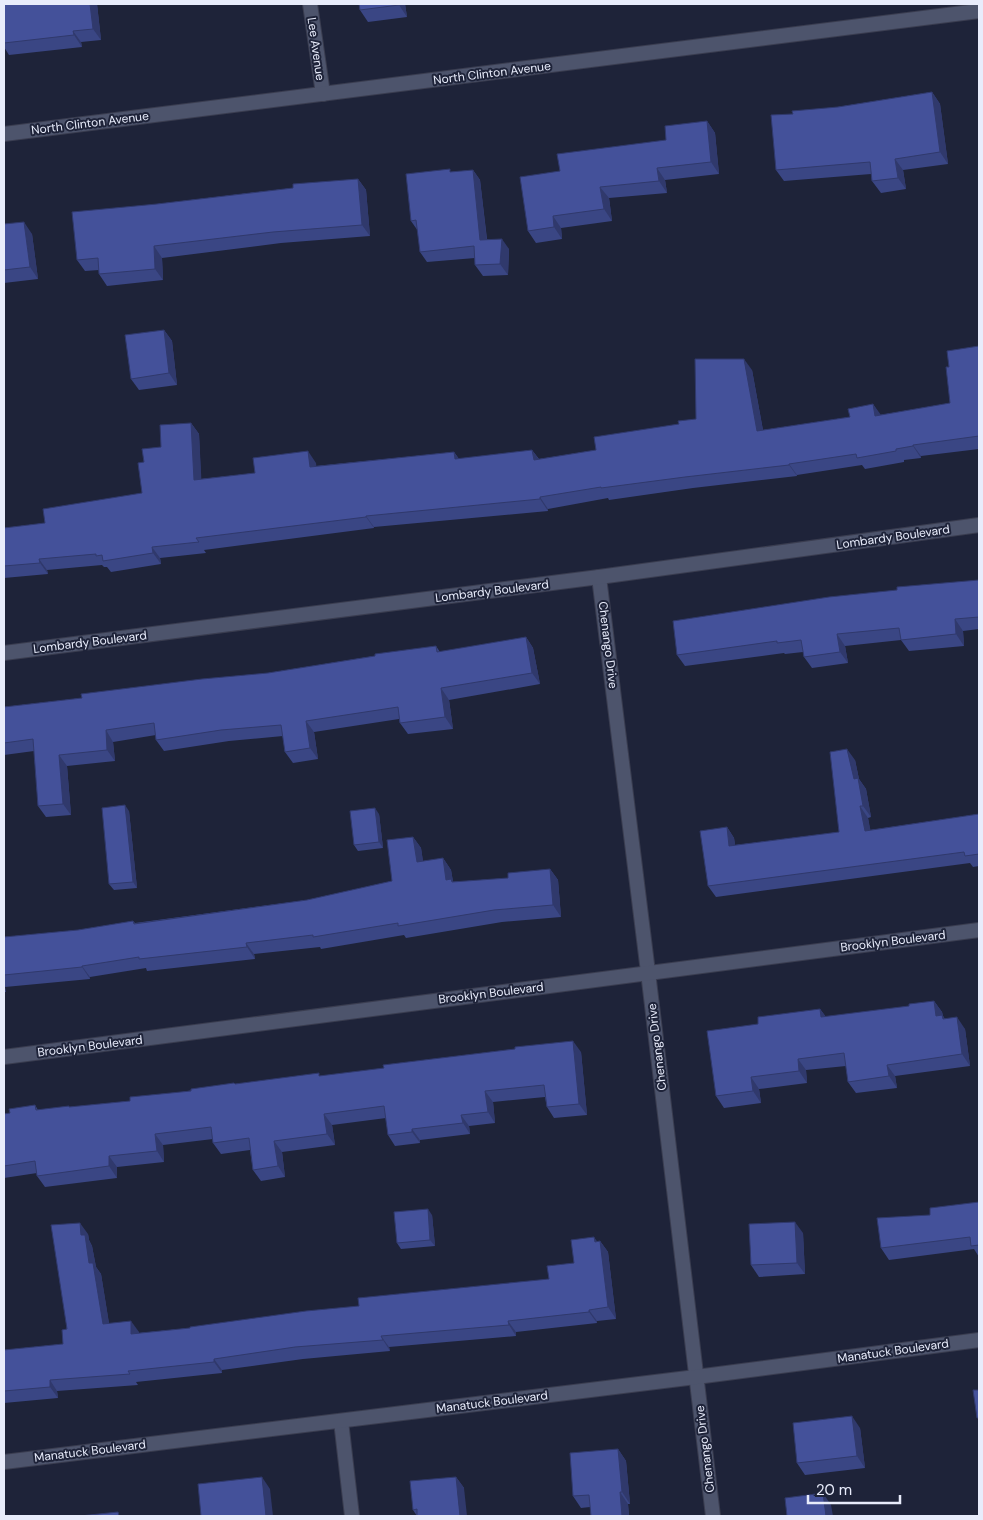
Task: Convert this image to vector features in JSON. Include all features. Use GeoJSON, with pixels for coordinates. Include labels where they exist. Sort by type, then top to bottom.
{"type":"FeatureCollection","features":[{"type":"Feature","properties":{"kind":"street","name":"Lee Avenue"},"geometry":{"type":"LineString","coordinates":[[310,4],[323,94]]}},
{"type":"Feature","properties":{"kind":"street","name":"North Clinton Avenue"},"geometry":{"type":"LineString","coordinates":[[4,134],[979,11]]}},
{"type":"Feature","properties":{"kind":"street","name":"Lombardy Boulevard"},"geometry":{"type":"LineString","coordinates":[[4,653],[599,577],[979,525]]}},
{"type":"Feature","properties":{"kind":"street","name":"Chenango Drive"},"geometry":{"type":"LineString","coordinates":[[599,577],[713,1516]]}},
{"type":"Feature","properties":{"kind":"street","name":"Brooklyn Boulevard"},"geometry":{"type":"LineString","coordinates":[[4,1057],[979,930]]}},
{"type":"Feature","properties":{"kind":"street","name":"Manatuck Boulevard"},"geometry":{"type":"LineString","coordinates":[[4,1462],[696,1377],[979,1340]]}},
{"type":"Feature","properties":{"kind":"street"},"geometry":{"type":"LineString","coordinates":[[340,1421],[352,1516]]}},
{"type":"Feature","properties":{"kind":"building"},"geometry":{"type":"Polygon","coordinates":[[[4,4],[90,4],[93,29],[73,31],[74,35],[4,43],[4,4]]]}},
{"type":"Feature","properties":{"kind":"building"},"geometry":{"type":"Polygon","coordinates":[[[359,4],[398,4],[399,5],[360,10],[359,4]]]}},
{"type":"Feature","properties":{"kind":"building"},"geometry":{"type":"Polygon","coordinates":[[[932,92],[940,152],[895,159],[898,178],[872,181],[870,162],[776,170],[771,115],[793,114],[792,111],[838,107],[932,92]]]}},
{"type":"Feature","properties":{"kind":"building"},"geometry":{"type":"Polygon","coordinates":[[[707,121],[711,162],[657,168],[659,181],[600,187],[604,209],[553,216],[554,227],[528,231],[520,177],[560,171],[557,154],[666,140],[665,126],[707,121]]]}},
{"type":"Feature","properties":{"kind":"building"},"geometry":{"type":"Polygon","coordinates":[[[450,169],[450,172],[473,170],[480,240],[502,239],[500,264],[475,265],[474,246],[420,252],[416,220],[411,221],[406,174],[450,169]]]}},
{"type":"Feature","properties":{"kind":"building"},"geometry":{"type":"Polygon","coordinates":[[[358,179],[362,225],[273,232],[154,246],[155,269],[99,274],[98,258],[77,260],[72,212],[293,188],[293,184],[358,179]]]}},
{"type":"Feature","properties":{"kind":"building"},"geometry":{"type":"Polygon","coordinates":[[[24,222],[30,267],[4,270],[4,224],[24,222]]]}},
{"type":"Feature","properties":{"kind":"building"},"geometry":{"type":"Polygon","coordinates":[[[164,330],[169,373],[131,379],[125,335],[164,330]]]}},
{"type":"Feature","properties":{"kind":"building"},"geometry":{"type":"Polygon","coordinates":[[[979,346],[979,436],[913,445],[896,449],[896,451],[857,458],[856,454],[789,465],[601,487],[540,497],[540,499],[366,516],[196,538],[199,542],[152,547],[153,553],[103,561],[102,555],[96,556],[96,554],[39,559],[40,563],[4,566],[4,528],[45,523],[43,509],[142,493],[138,463],[144,462],[142,449],[161,447],[160,425],[191,423],[194,480],[255,473],[253,458],[308,451],[310,467],[454,452],[455,459],[532,450],[534,460],[596,450],[594,437],[679,424],[678,421],[696,419],[695,359],[744,359],[757,431],[850,417],[848,409],[873,404],[875,416],[950,403],[946,367],[949,367],[947,351],[979,346]]]}},
{"type":"Feature","properties":{"kind":"building"},"geometry":{"type":"Polygon","coordinates":[[[979,580],[979,617],[955,619],[956,634],[901,640],[899,628],[837,634],[840,652],[804,657],[801,640],[777,643],[777,641],[677,655],[673,621],[829,597],[897,590],[897,587],[979,580]]]}},
{"type":"Feature","properties":{"kind":"building"},"geometry":{"type":"Polygon","coordinates":[[[526,637],[532,673],[441,688],[445,717],[400,723],[398,707],[306,721],[310,748],[285,752],[281,725],[221,730],[156,740],[154,723],[106,730],[107,750],[59,755],[63,804],[38,806],[33,739],[4,743],[4,707],[82,698],[81,694],[268,673],[375,656],[375,654],[436,646],[437,652],[526,637]]]}},
{"type":"Feature","properties":{"kind":"building"},"geometry":{"type":"Polygon","coordinates":[[[847,749],[854,779],[858,778],[863,806],[860,806],[865,831],[979,814],[979,854],[965,856],[964,852],[708,886],[700,831],[727,827],[729,846],[839,832],[830,752],[847,749]]]}},
{"type":"Feature","properties":{"kind":"building"},"geometry":{"type":"Polygon","coordinates":[[[125,805],[133,882],[109,884],[102,808],[125,805]]]}},
{"type":"Feature","properties":{"kind":"building"},"geometry":{"type":"Polygon","coordinates":[[[375,808],[379,842],[354,845],[350,811],[375,808]]]}},
{"type":"Feature","properties":{"kind":"building"},"geometry":{"type":"Polygon","coordinates":[[[413,837],[417,862],[443,858],[446,880],[451,879],[452,882],[508,878],[508,873],[550,869],[553,905],[494,910],[398,926],[398,923],[313,937],[313,935],[246,943],[247,947],[139,959],[139,957],[82,967],[4,975],[4,937],[78,930],[133,921],[134,924],[307,900],[392,881],[387,840],[413,837]]]}},
{"type":"Feature","properties":{"kind":"building"},"geometry":{"type":"Polygon","coordinates":[[[934,1001],[936,1016],[942,1015],[943,1019],[957,1017],[962,1054],[887,1065],[889,1076],[848,1082],[844,1053],[798,1059],[799,1071],[751,1077],[753,1091],[716,1096],[707,1031],[758,1024],[758,1017],[820,1009],[821,1017],[934,1001]]]}},
{"type":"Feature","properties":{"kind":"building"},"geometry":{"type":"Polygon","coordinates":[[[573,1041],[579,1104],[547,1107],[544,1085],[485,1091],[488,1112],[461,1115],[463,1123],[412,1129],[412,1132],[388,1135],[384,1106],[324,1114],[327,1134],[274,1141],[278,1166],[253,1170],[249,1138],[213,1143],[211,1127],[155,1134],[157,1151],[109,1156],[109,1166],[37,1176],[35,1161],[4,1166],[4,1114],[10,1113],[9,1109],[35,1105],[36,1110],[130,1101],[130,1097],[191,1091],[191,1089],[319,1073],[319,1076],[384,1068],[383,1065],[573,1041]]]}},
{"type":"Feature","properties":{"kind":"building"},"geometry":{"type":"Polygon","coordinates":[[[979,1202],[979,1245],[971,1246],[970,1237],[881,1248],[877,1218],[930,1215],[930,1208],[979,1202]]]}},
{"type":"Feature","properties":{"kind":"building"},"geometry":{"type":"Polygon","coordinates":[[[428,1209],[430,1240],[397,1243],[394,1212],[428,1209]]]}},
{"type":"Feature","properties":{"kind":"building"},"geometry":{"type":"Polygon","coordinates":[[[795,1222],[797,1263],[751,1265],[749,1224],[795,1222]]]}},
{"type":"Feature","properties":{"kind":"building"},"geometry":{"type":"Polygon","coordinates":[[[80,1223],[81,1235],[85,1235],[89,1263],[93,1263],[103,1324],[131,1321],[131,1334],[359,1306],[358,1298],[549,1279],[547,1266],[574,1263],[571,1240],[594,1237],[595,1242],[600,1241],[608,1307],[589,1310],[589,1312],[508,1321],[509,1325],[381,1336],[383,1340],[295,1347],[214,1359],[214,1362],[128,1371],[130,1374],[50,1380],[50,1387],[4,1391],[4,1350],[63,1344],[62,1330],[67,1329],[51,1225],[80,1223]]]}},
{"type":"Feature","properties":{"kind":"building"},"geometry":{"type":"Polygon","coordinates":[[[973,1390],[979,1390],[979,1418],[977,1418],[973,1390]]]}},
{"type":"Feature","properties":{"kind":"building"},"geometry":{"type":"Polygon","coordinates":[[[852,1416],[857,1456],[797,1463],[793,1423],[852,1416]]]}},
{"type":"Feature","properties":{"kind":"building"},"geometry":{"type":"Polygon","coordinates":[[[618,1449],[622,1516],[591,1516],[589,1495],[573,1496],[570,1453],[618,1449]]]}},
{"type":"Feature","properties":{"kind":"building"},"geometry":{"type":"Polygon","coordinates":[[[262,1477],[266,1516],[201,1516],[198,1484],[262,1477]]]}},
{"type":"Feature","properties":{"kind":"building"},"geometry":{"type":"Polygon","coordinates":[[[456,1477],[460,1516],[417,1516],[417,1509],[413,1510],[410,1481],[456,1477]]]}},
{"type":"Feature","properties":{"kind":"building"},"geometry":{"type":"Polygon","coordinates":[[[823,1493],[826,1516],[787,1516],[785,1498],[823,1493]]]}},
{"type":"Feature","properties":{"kind":"building"},"geometry":{"type":"Polygon","coordinates":[[[118,1512],[119,1516],[80,1516],[118,1512]]]}}]}
